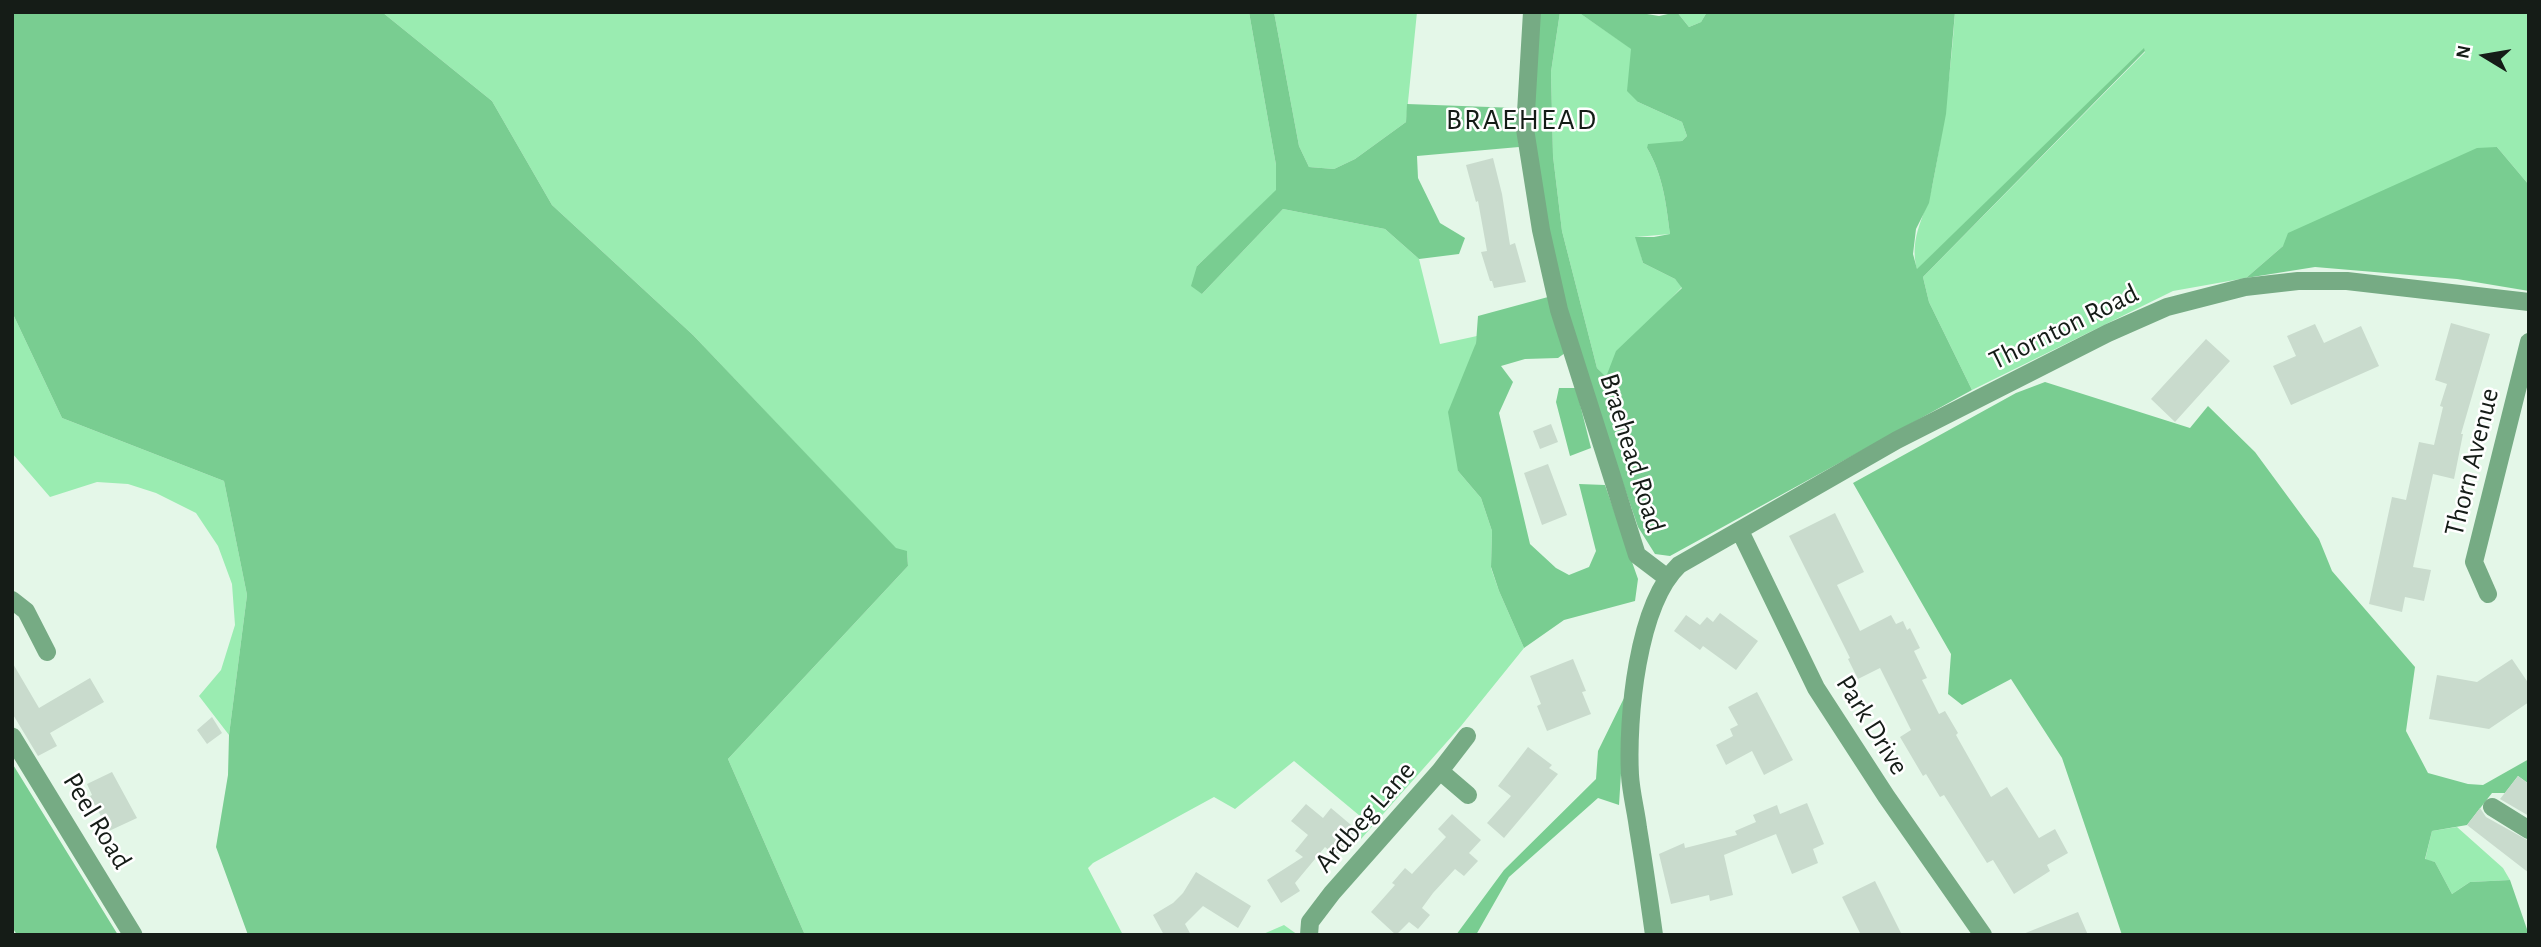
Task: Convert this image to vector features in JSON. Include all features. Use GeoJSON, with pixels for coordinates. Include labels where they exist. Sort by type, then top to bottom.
{"type":"FeatureCollection","features":[{"type":"Feature","properties":{"kind":"street","name":"Braehead Road"},"geometry":{"type":"LineString","coordinates":[[1532,12],[1525,129],[1541,229],[1559,310],[1637,555],[1666,577]]}},
{"type":"Feature","properties":{"kind":"street","name":"Thornton Road"},"geometry":{"type":"LineString","coordinates":[[1666,577],[1679,565],[1896,440],[2167,306],[2245,287],[2311,281],[2347,281],[2529,302]]}},
{"type":"Feature","properties":{"kind":"street","name":"Thorn Avenue"},"geometry":{"type":"LineString","coordinates":[[2488,594],[2474,562],[2529,342]]}},
{"type":"Feature","properties":{"kind":"street","name":"Park Drive"},"geometry":{"type":"LineString","coordinates":[[1740,531],[1816,688],[1886,796],[1983,935]]}},
{"type":"Feature","properties":{"kind":"street"},"geometry":{"type":"LineString","coordinates":[[1654,935],[1630,775],[1631,736],[1637,659],[1652,609],[1666,577]]}},
{"type":"Feature","properties":{"kind":"street"},"geometry":{"type":"LineString","coordinates":[[12,600],[26,611],[47,653]]}},
{"type":"Feature","properties":{"kind":"street","name":"Ardbeg Lane"},"geometry":{"type":"LineString","coordinates":[[1309,935],[1310,922],[1332,893],[1440,771],[1467,736]]}},
{"type":"Feature","properties":{"kind":"street","name":"Peel Road"},"geometry":{"type":"LineString","coordinates":[[12,737],[133,935]]}},
{"type":"Feature","properties":{"kind":"street"},"geometry":{"type":"LineString","coordinates":[[1440,771],[1468,795]]}},
{"type":"Feature","properties":{"kind":"street"},"geometry":{"type":"LineString","coordinates":[[2492,807],[2529,830]]}},
{"type":"Feature","properties":{"kind":"green space"},"geometry":{"type":"Polygon","coordinates":[[[12,12],[382,12],[492,101],[552,205],[693,335],[896,548],[907,551],[908,566],[728,759],[805,935],[248,935],[216,847],[228,775],[229,735],[247,595],[224,481],[62,418],[12,312],[12,12]]]}},
{"type":"Feature","properties":{"kind":"green space"},"geometry":{"type":"Polygon","coordinates":[[[382,12],[1249,12],[1276,165],[1277,190],[1197,266],[1202,294],[1283,209],[1385,229],[1419,259],[1440,344],[1477,336],[1458,471],[1481,498],[1492,531],[1491,568],[1524,648],[1461,726],[1361,839],[1360,816],[1294,761],[1235,809],[1214,797],[1093,863],[1088,868],[1123,935],[805,935],[728,759],[908,566],[907,552],[896,549],[693,335],[552,205],[492,101],[382,12]]]}},
{"type":"Feature","properties":{"kind":"green space"},"geometry":{"type":"Polygon","coordinates":[[[1249,12],[1274,12],[1299,146],[1309,167],[1334,169],[1355,159],[1406,122],[1407,104],[1517,108],[1519,147],[1417,156],[1418,178],[1440,223],[1465,238],[1459,254],[1419,259],[1385,229],[1283,209],[1202,294],[1191,286],[1197,266],[1276,190],[1276,165],[1249,12]]]}},
{"type":"Feature","properties":{"kind":"green space"},"geometry":{"type":"Polygon","coordinates":[[[1274,12],[1417,12],[1406,122],[1355,159],[1334,169],[1309,167],[1299,146],[1274,12]]]}},
{"type":"Feature","properties":{"kind":"green space"},"geometry":{"type":"Polygon","coordinates":[[[1537,12],[1560,12],[1551,72],[1553,156],[1562,231],[1597,368],[1606,377],[1616,351],[1682,288],[1675,279],[1643,263],[1635,237],[1670,234],[1663,190],[1657,168],[1647,148],[1648,144],[1682,141],[1687,136],[1682,122],[1638,102],[1627,91],[1631,49],[1578,12],[1635,12],[1659,16],[1677,12],[1689,27],[1701,22],[1707,12],[1955,12],[1946,114],[1929,203],[1916,229],[1913,254],[1917,269],[2144,48],[2145,51],[1923,277],[1929,302],[1972,390],[1670,556],[1655,554],[1638,527],[1577,349],[1555,266],[1531,126],[1537,12]]]}},
{"type":"Feature","properties":{"kind":"green space"},"geometry":{"type":"Polygon","coordinates":[[[1560,12],[1578,12],[1632,49],[1638,102],[1682,122],[1687,136],[1682,141],[1647,148],[1660,179],[1670,234],[1636,237],[1643,263],[1675,279],[1682,287],[1652,319],[1606,378],[1597,368],[1562,231],[1553,156],[1551,72],[1560,12]]]}},
{"type":"Feature","properties":{"kind":"green space"},"geometry":{"type":"Polygon","coordinates":[[[1677,12],[1707,12],[1701,22],[1689,27],[1677,12]]]}},
{"type":"Feature","properties":{"kind":"green space"},"geometry":{"type":"Polygon","coordinates":[[[1955,12],[2529,12],[2529,185],[2497,147],[2283,246],[2246,278],[2173,291],[1972,390],[1929,302],[1923,277],[2145,52],[2144,49],[1917,270],[1915,246],[1937,161],[1947,98],[1955,12]]]}},
{"type":"Feature","properties":{"kind":"green space"},"geometry":{"type":"Polygon","coordinates":[[[2497,147],[2529,185],[2529,291],[2457,279],[2315,267],[2246,278],[2283,246],[2288,233],[2477,148],[2497,147]]]}},
{"type":"Feature","properties":{"kind":"green space"},"geometry":{"type":"Polygon","coordinates":[[[1548,297],[1565,353],[1558,358],[1525,359],[1501,366],[1513,382],[1499,413],[1530,544],[1556,568],[1569,575],[1589,567],[1596,551],[1579,484],[1605,485],[1638,579],[1635,601],[1564,620],[1524,648],[1491,567],[1492,531],[1481,498],[1458,471],[1448,412],[1476,343],[1478,316],[1548,297]]]}},
{"type":"Feature","properties":{"kind":"green space"},"geometry":{"type":"Polygon","coordinates":[[[12,312],[62,418],[224,481],[247,595],[229,735],[199,696],[221,670],[235,625],[232,584],[218,546],[196,513],[156,493],[128,484],[97,482],[50,497],[12,453],[12,312]]]}},
{"type":"Feature","properties":{"kind":"green space"},"geometry":{"type":"Polygon","coordinates":[[[2045,382],[2190,428],[2208,406],[2255,452],[2319,539],[2332,571],[2415,667],[2406,731],[2428,773],[2468,784],[2483,785],[2529,759],[2529,784],[2518,776],[2505,793],[2492,793],[2467,825],[2432,831],[2425,859],[2435,862],[2452,894],[2470,882],[2510,880],[2529,935],[2122,935],[2062,758],[2011,679],[1962,705],[1948,694],[1951,654],[1853,483],[2016,393],[2045,382]]]}},
{"type":"Feature","properties":{"kind":"green space"},"geometry":{"type":"Polygon","coordinates":[[[1559,388],[1576,388],[1591,448],[1570,456],[1556,402],[1559,388]]]}},
{"type":"Feature","properties":{"kind":"green space"},"geometry":{"type":"Polygon","coordinates":[[[1626,694],[1619,805],[1598,798],[1509,877],[1476,935],[1456,935],[1504,870],[1596,779],[1598,751],[1626,694]]]}},
{"type":"Feature","properties":{"kind":"green space"},"geometry":{"type":"Polygon","coordinates":[[[12,763],[118,935],[17,935],[12,927],[12,763]]]}},
{"type":"Feature","properties":{"kind":"green space"},"geometry":{"type":"Polygon","coordinates":[[[2457,827],[2503,868],[2510,880],[2470,882],[2452,894],[2435,862],[2425,860],[2432,831],[2457,827]]]}},
{"type":"Feature","properties":{"kind":"green space"},"geometry":{"type":"Polygon","coordinates":[[[1284,925],[1298,935],[1261,935],[1284,925]]]}},
{"type":"Feature","properties":{"kind":"building"},"geometry":{"type":"Polygon","coordinates":[[[1493,158],[1510,245],[1515,243],[1526,282],[1494,288],[1481,252],[1487,251],[1478,201],[1476,202],[1466,165],[1493,158]]]}},
{"type":"Feature","properties":{"kind":"building"},"geometry":{"type":"Polygon","coordinates":[[[2451,323],[2490,334],[2461,434],[2454,479],[2433,474],[2413,567],[2431,570],[2424,601],[2405,597],[2402,612],[2369,604],[2392,497],[2406,500],[2419,442],[2434,445],[2443,407],[2440,406],[2447,384],[2435,380],[2451,323]]]}},
{"type":"Feature","properties":{"kind":"building"},"geometry":{"type":"Polygon","coordinates":[[[2315,324],[2324,343],[2361,326],[2379,366],[2291,405],[2273,366],[2296,356],[2287,336],[2315,324]]]}},
{"type":"Feature","properties":{"kind":"building"},"geometry":{"type":"Polygon","coordinates":[[[2206,339],[2230,361],[2175,422],[2151,399],[2206,339]]]}},
{"type":"Feature","properties":{"kind":"building"},"geometry":{"type":"Polygon","coordinates":[[[1551,424],[1558,442],[1540,449],[1533,431],[1551,424]]]}},
{"type":"Feature","properties":{"kind":"building"},"geometry":{"type":"Polygon","coordinates":[[[1548,464],[1567,515],[1542,525],[1524,473],[1548,464]]]}},
{"type":"Feature","properties":{"kind":"building"},"geometry":{"type":"Polygon","coordinates":[[[1835,513],[1864,572],[1837,585],[1860,631],[1891,615],[1896,624],[1903,621],[1907,630],[1910,628],[1920,648],[1914,651],[1927,678],[1922,680],[1939,714],[1945,711],[1958,733],[1956,735],[1991,797],[2007,787],[2039,838],[2055,829],[2068,853],[2047,865],[2050,871],[2014,894],[1993,860],[1987,863],[1944,795],[1940,797],[1926,774],[1923,776],[1900,737],[1911,730],[1880,668],[1858,679],[1789,536],[1835,513]]]}},
{"type":"Feature","properties":{"kind":"building"},"geometry":{"type":"Polygon","coordinates":[[[1720,613],[1758,641],[1736,670],[1703,646],[1700,650],[1674,631],[1686,615],[1700,625],[1707,617],[1713,622],[1720,613]]]}},
{"type":"Feature","properties":{"kind":"building"},"geometry":{"type":"Polygon","coordinates":[[[1573,659],[1586,691],[1582,692],[1591,714],[1547,731],[1537,706],[1541,704],[1530,676],[1573,659]]]}},
{"type":"Feature","properties":{"kind":"building"},"geometry":{"type":"Polygon","coordinates":[[[2512,659],[2529,684],[2529,702],[2489,729],[2429,719],[2437,675],[2477,682],[2512,659]]]}},
{"type":"Feature","properties":{"kind":"building"},"geometry":{"type":"Polygon","coordinates":[[[12,662],[39,708],[90,678],[104,702],[50,733],[57,746],[38,756],[12,713],[12,662]]]}},
{"type":"Feature","properties":{"kind":"building"},"geometry":{"type":"Polygon","coordinates":[[[1757,692],[1793,760],[1764,775],[1752,751],[1726,765],[1716,745],[1733,736],[1730,729],[1738,725],[1728,707],[1757,692]]]}},
{"type":"Feature","properties":{"kind":"building"},"geometry":{"type":"Polygon","coordinates":[[[212,717],[222,733],[207,744],[197,730],[212,717]]]}},
{"type":"Feature","properties":{"kind":"building"},"geometry":{"type":"Polygon","coordinates":[[[1528,747],[1552,765],[1549,768],[1558,774],[1504,838],[1487,823],[1511,796],[1498,786],[1528,747]]]}},
{"type":"Feature","properties":{"kind":"building"},"geometry":{"type":"Polygon","coordinates":[[[112,772],[137,818],[109,831],[90,796],[92,795],[87,784],[112,772]]]}},
{"type":"Feature","properties":{"kind":"building"},"geometry":{"type":"Polygon","coordinates":[[[2518,776],[2529,784],[2529,816],[2500,799],[2518,776]]]}},
{"type":"Feature","properties":{"kind":"building"},"geometry":{"type":"Polygon","coordinates":[[[1807,803],[1824,844],[1813,849],[1818,863],[1792,874],[1776,834],[1724,855],[1733,895],[1710,901],[1709,895],[1671,904],[1659,854],[1684,843],[1685,848],[1737,835],[1735,831],[1756,822],[1753,815],[1777,805],[1780,814],[1807,803]]]}},
{"type":"Feature","properties":{"kind":"building"},"geometry":{"type":"Polygon","coordinates":[[[1306,804],[1323,818],[1331,808],[1357,830],[1336,856],[1325,847],[1295,883],[1300,891],[1281,903],[1267,880],[1303,857],[1295,851],[1308,835],[1291,821],[1306,804]]]}},
{"type":"Feature","properties":{"kind":"building"},"geometry":{"type":"Polygon","coordinates":[[[2480,808],[2486,817],[2529,841],[2529,873],[2467,825],[2480,808]]]}},
{"type":"Feature","properties":{"kind":"building"},"geometry":{"type":"Polygon","coordinates":[[[1452,814],[1481,840],[1469,853],[1478,861],[1464,876],[1455,869],[1433,893],[1422,908],[1430,915],[1418,929],[1409,922],[1396,935],[1371,912],[1395,885],[1392,883],[1405,868],[1412,874],[1446,837],[1438,829],[1452,814]]]}},
{"type":"Feature","properties":{"kind":"building"},"geometry":{"type":"Polygon","coordinates":[[[1196,872],[1251,906],[1238,928],[1203,906],[1185,924],[1191,935],[1164,935],[1153,915],[1173,903],[1183,893],[1196,872]]]}},
{"type":"Feature","properties":{"kind":"building"},"geometry":{"type":"Polygon","coordinates":[[[1875,881],[1902,935],[1861,935],[1842,897],[1875,881]]]}},
{"type":"Feature","properties":{"kind":"building"},"geometry":{"type":"Polygon","coordinates":[[[2078,912],[2088,935],[2023,934],[2078,912]]]}},
{"type":"Feature","properties":{"kind":"district","name":"BRAEHEAD"},"geometry":{"type":"Point","coordinates":[1522,120]}}]}
